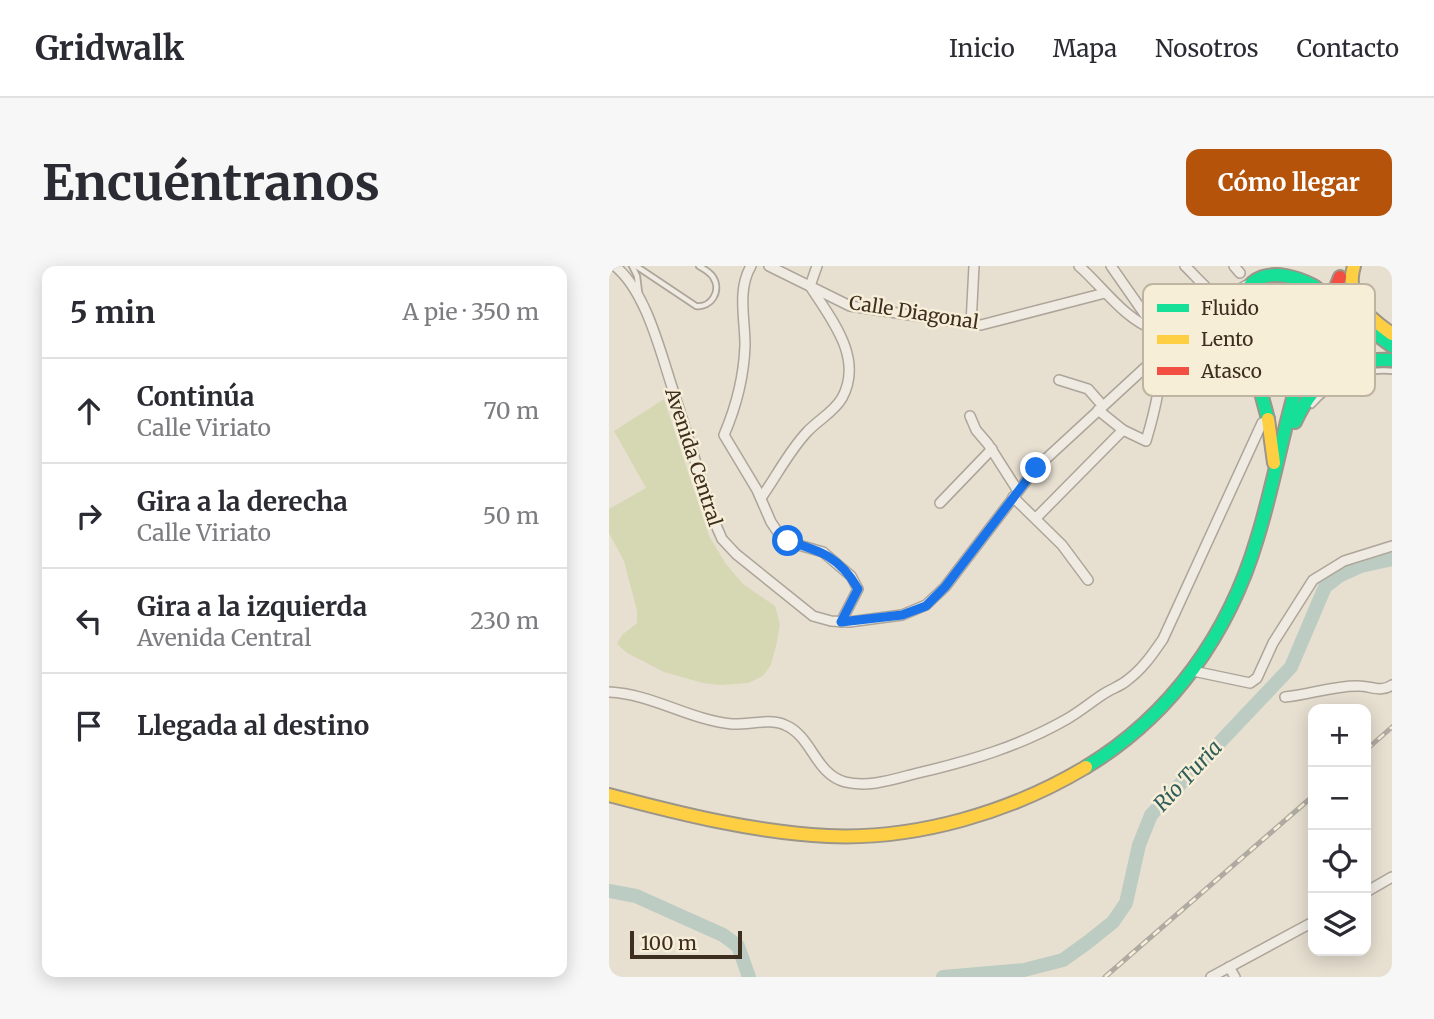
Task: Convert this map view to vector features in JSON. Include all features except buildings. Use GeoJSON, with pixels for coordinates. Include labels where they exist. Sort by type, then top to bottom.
{"type":"FeatureCollection","features":[{"type":"Feature","properties":{"kind":"main road"},"geometry":{"type":"LineString","coordinates":[[1350,284],[1349,277],[1354,266]]}},
{"type":"Feature","properties":{"kind":"main road"},"geometry":{"type":"LineString","coordinates":[[1255,284],[1268,273],[1288,271],[1311,284]]}},
{"type":"Feature","properties":{"kind":"main road"},"geometry":{"type":"LineString","coordinates":[[1375,319],[1392,334]]}},
{"type":"Feature","properties":{"kind":"main road"},"geometry":{"type":"LineString","coordinates":[[1375,333],[1392,346]]}},
{"type":"Feature","properties":{"kind":"main road"},"geometry":{"type":"LineString","coordinates":[[1262,396],[1268,419],[1275,472]]}},
{"type":"Feature","properties":{"kind":"main road"},"geometry":{"type":"LineString","coordinates":[[609,795],[739,828],[832,836],[873,834],[937,825],[1014,804],[1055,786],[1090,766],[1148,722],[1193,671],[1218,632],[1241,588],[1255,548],[1295,396]]}},
{"type":"Feature","properties":{"kind":"main road"},"geometry":{"type":"LineString","coordinates":[[1280,452],[1288,442],[1308,396]]}},
{"type":"Feature","properties":{"kind":"street","name":"Avenida Central"},"geometry":{"type":"LineString","coordinates":[[615,266],[632,285],[659,347],[722,539],[736,554],[813,616],[841,622],[902,615],[926,606],[945,587],[1036,468],[1143,369]]}},
{"type":"Feature","properties":{"kind":"street"},"geometry":{"type":"LineString","coordinates":[[751,266],[743,278],[745,347],[739,393],[724,435],[779,534],[788,541],[823,552],[851,576],[858,589],[841,622]]}},
{"type":"Feature","properties":{"kind":"street","name":"Calle Diagonal"},"geometry":{"type":"LineString","coordinates":[[769,266],[850,306],[981,325],[1105,293]]}},
{"type":"Feature","properties":{"kind":"street"},"geometry":{"type":"LineString","coordinates":[[761,498],[806,432],[842,399],[848,381],[850,364],[846,346],[810,286],[817,266]]}},
{"type":"Feature","properties":{"kind":"street"},"geometry":{"type":"LineString","coordinates":[[971,324],[974,266]]}},
{"type":"Feature","properties":{"kind":"street"},"geometry":{"type":"LineString","coordinates":[[1079,266],[1105,293],[1143,325]]}},
{"type":"Feature","properties":{"kind":"street"},"geometry":{"type":"LineString","coordinates":[[1111,266],[1143,313]]}},
{"type":"Feature","properties":{"kind":"street"},"geometry":{"type":"LineString","coordinates":[[1185,266],[1205,284]]}},
{"type":"Feature","properties":{"kind":"street"},"geometry":{"type":"LineString","coordinates":[[1059,380],[1088,389],[1101,408],[1123,430],[1146,441],[1157,396]]}},
{"type":"Feature","properties":{"kind":"street"},"geometry":{"type":"LineString","coordinates":[[970,416],[976,430],[992,449],[1015,494],[1062,545],[1089,580]]}},
{"type":"Feature","properties":{"kind":"street"},"geometry":{"type":"LineString","coordinates":[[609,692],[632,695],[728,723],[784,724],[802,738],[829,774],[852,783],[876,783],[946,767],[1026,740],[1068,718],[1125,682],[1146,664],[1163,639],[1262,423],[1268,419]]}},
{"type":"Feature","properties":{"kind":"street"},"geometry":{"type":"LineString","coordinates":[[1036,518],[1123,430]]}},
{"type":"Feature","properties":{"kind":"street"},"geometry":{"type":"LineString","coordinates":[[940,503],[992,449]]}},
{"type":"Feature","properties":{"kind":"street"},"geometry":{"type":"LineString","coordinates":[[1193,671],[1250,683],[1257,678],[1273,643],[1313,580],[1344,561],[1392,546]]}},
{"type":"Feature","properties":{"kind":"street"},"geometry":{"type":"LineString","coordinates":[[1285,697],[1360,686],[1375,689],[1392,685]]}},
{"type":"Feature","properties":{"kind":"street"},"geometry":{"type":"LineString","coordinates":[[1371,889],[1392,877]]}},
{"type":"Feature","properties":{"kind":"street"},"geometry":{"type":"LineString","coordinates":[[1211,977],[1308,925]]}},
{"type":"Feature","properties":{"kind":"street"},"geometry":{"type":"LineString","coordinates":[[1229,967],[1235,977]]}},
{"type":"Feature","properties":{"kind":"lane"},"geometry":{"type":"LineString","coordinates":[[634,266],[640,300]]}},
{"type":"Feature","properties":{"kind":"lane"},"geometry":{"type":"LineString","coordinates":[[634,266],[701,307],[707,305],[715,296],[716,284],[709,273],[699,266]]}},
{"type":"Feature","properties":{"kind":"lane"},"geometry":{"type":"LineString","coordinates":[[1293,430],[1300,425],[1320,396]]}},
{"type":"Feature","properties":{"kind":"green space"},"geometry":{"type":"Polygon","coordinates":[[[664,399],[709,536],[726,564],[743,584],[775,606],[780,624],[771,665],[763,676],[748,683],[703,683],[664,672],[627,653],[617,644],[622,635],[637,623],[637,611],[624,561],[609,533],[609,509],[646,488],[614,431],[664,399]]]}},
{"type":"Feature","properties":{"kind":"waterway","name":"Río Turia"},"geometry":{"type":"LineString","coordinates":[[943,977],[1024,970],[1063,960],[1113,922],[1126,903],[1139,845],[1151,815],[1291,667],[1325,587],[1339,576],[1361,566],[1392,559]]}},
{"type":"Feature","properties":{"kind":"waterway","name":"Río Turia"},"geometry":{"type":"LineString","coordinates":[[609,891],[636,896],[723,935],[738,946],[749,977]]}},
{"type":"Feature","properties":{"kind":"railway"},"geometry":{"type":"LineString","coordinates":[[1371,746],[1392,727]]}},
{"type":"Feature","properties":{"kind":"railway"},"geometry":{"type":"LineString","coordinates":[[1105,977],[1308,800]]}},
{"type":"Feature","properties":{"kind":"traffic: fast"},"geometry":{"type":"LineString","coordinates":[[1252,284],[1262,277],[1273,275],[1286,276],[1309,284]]}},
{"type":"Feature","properties":{"kind":"traffic: fast"},"geometry":{"type":"LineString","coordinates":[[1375,333],[1392,346]]}},
{"type":"Feature","properties":{"kind":"traffic: fast"},"geometry":{"type":"LineString","coordinates":[[1375,360],[1392,360]]}},
{"type":"Feature","properties":{"kind":"traffic: fast"},"geometry":{"type":"LineString","coordinates":[[1262,396],[1268,419]]}},
{"type":"Feature","properties":{"kind":"traffic: fast"},"geometry":{"type":"LineString","coordinates":[[1086,767],[1145,723],[1171,697],[1193,669],[1231,607],[1257,539],[1294,396]]}},
{"type":"Feature","properties":{"kind":"traffic: fast"},"geometry":{"type":"LineString","coordinates":[[1295,422],[1310,396]]}},
{"type":"Feature","properties":{"kind":"traffic: slow"},"geometry":{"type":"LineString","coordinates":[[1352,284],[1354,266]]}},
{"type":"Feature","properties":{"kind":"traffic: slow"},"geometry":{"type":"LineString","coordinates":[[1375,321],[1392,334]]}},
{"type":"Feature","properties":{"kind":"traffic: slow"},"geometry":{"type":"LineString","coordinates":[[1268,419],[1274,463]]}},
{"type":"Feature","properties":{"kind":"traffic: slow"},"geometry":{"type":"LineString","coordinates":[[609,795],[745,826],[800,834],[862,836],[929,828],[995,810],[1086,767]]}},
{"type":"Feature","properties":{"kind":"traffic: jam"},"geometry":{"type":"LineString","coordinates":[[1337,284],[1340,277]]}},
{"type":"Feature","properties":{"kind":"route"},"geometry":{"type":"LineString","coordinates":[[788,541],[823,552],[851,576],[858,589],[841,622],[902,615],[926,606],[945,587],[1036,468]]}}]}
